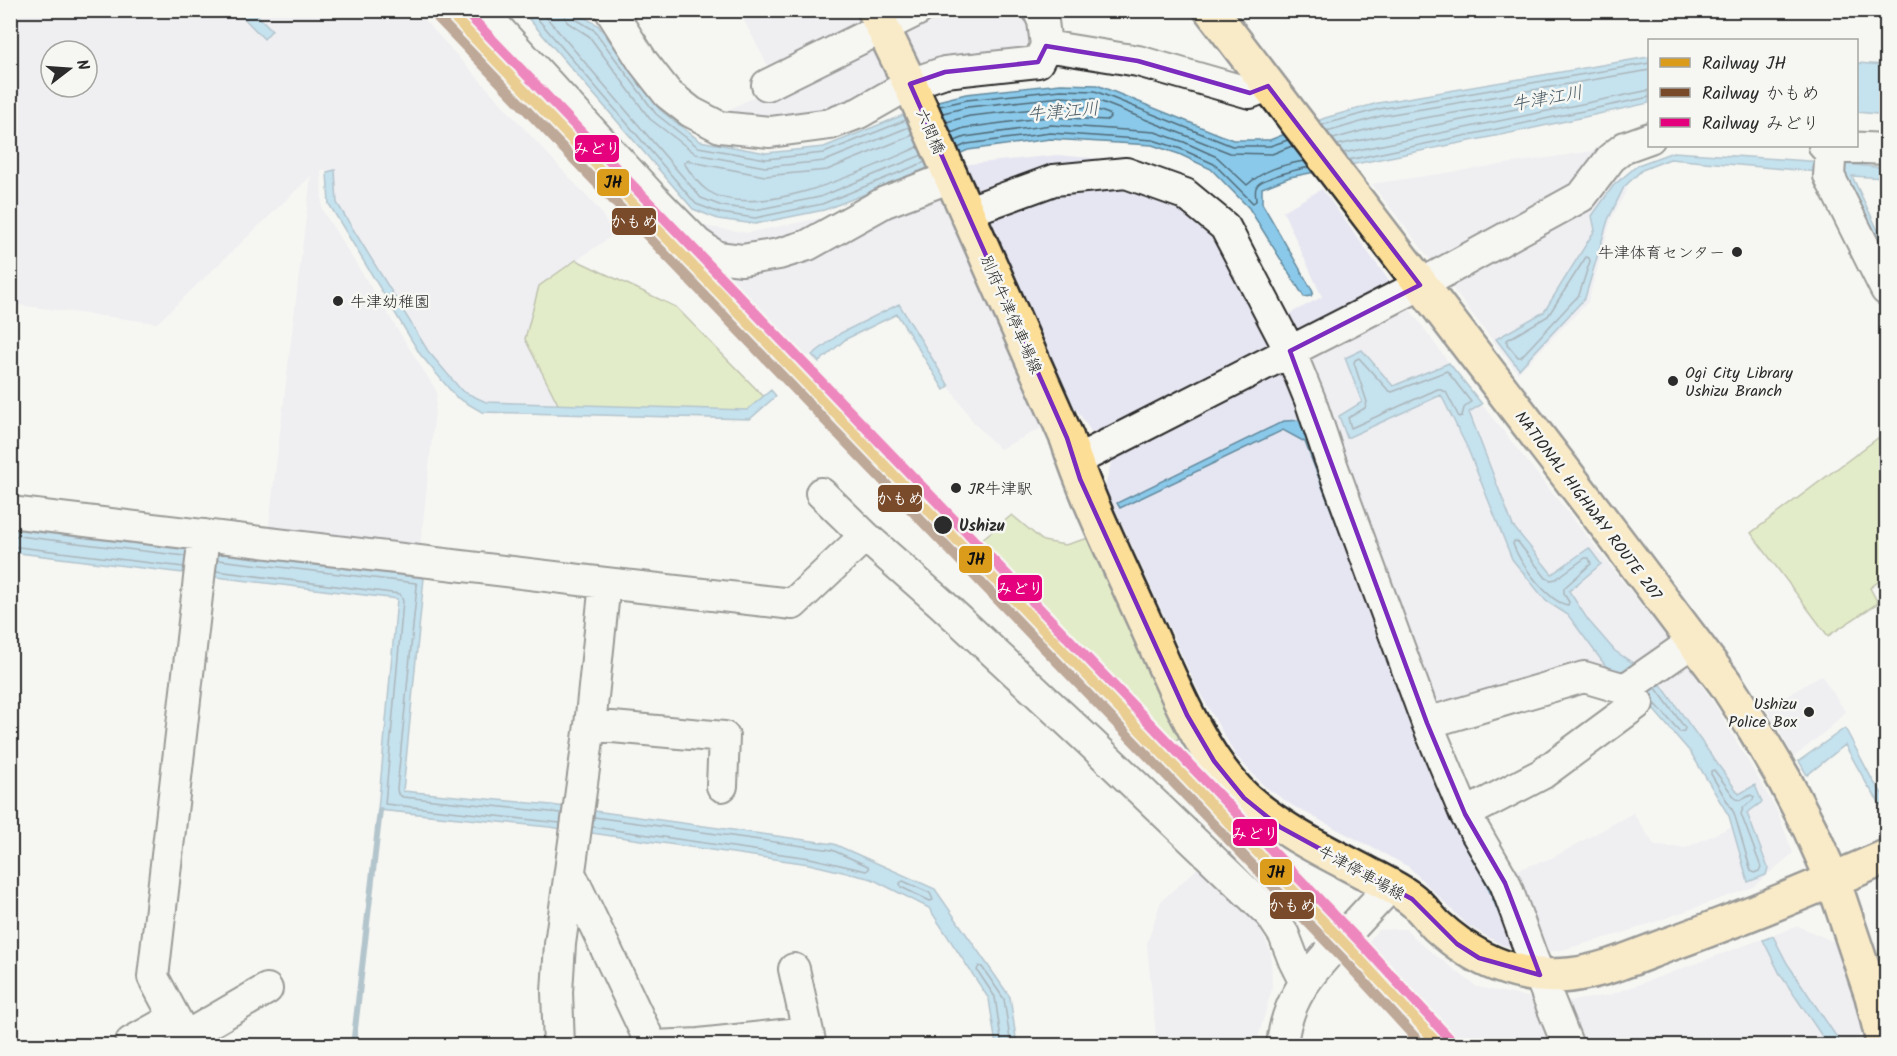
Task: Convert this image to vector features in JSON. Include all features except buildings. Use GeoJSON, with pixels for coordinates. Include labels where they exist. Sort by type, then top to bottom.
{"type":"FeatureCollection","features":[{"type":"Feature","properties":{"kind":"main road","name":"NATIONAL HIGHWAY ROUTE 207"},"geometry":{"type":"LineString","coordinates":[[1211,10],[1694,641],[1755,728],[1810,829],[1879,993],[1882,1045]]}},
{"type":"Feature","properties":{"kind":"main road"},"geometry":{"type":"LineString","coordinates":[[879,19],[912,88]]}},
{"type":"Feature","properties":{"kind":"main road","name":"六間橋"},"geometry":{"type":"LineString","coordinates":[[912,88],[949,174]]}},
{"type":"Feature","properties":{"kind":"main road","name":"別府牛津停車場線"},"geometry":{"type":"LineString","coordinates":[[949,174],[1067,438],[1074,459]]}},
{"type":"Feature","properties":{"kind":"main road","name":"牛津停車場線"},"geometry":{"type":"LineString","coordinates":[[1074,459],[1080,479],[1187,715],[1214,761],[1244,798],[1280,827],[1412,899],[1457,944],[1479,958],[1519,972],[1540,975],[1570,975],[1604,968],[1685,939],[1887,857]]}},
{"type":"Feature","properties":{"kind":"street"},"geometry":{"type":"LineString","coordinates":[[481,10],[653,198],[697,243],[717,257],[742,260],[779,254],[808,245],[885,202],[949,174]]}},
{"type":"Feature","properties":{"kind":"street"},"geometry":{"type":"LineString","coordinates":[[610,10],[643,62],[668,94],[690,112],[720,127],[770,132],[830,124],[859,113],[945,72],[1038,62],[1046,46],[1043,21],[1038,10]]}},
{"type":"Feature","properties":{"kind":"street"},"geometry":{"type":"LineString","coordinates":[[767,85],[879,19],[918,10]]}},
{"type":"Feature","properties":{"kind":"street"},"geometry":{"type":"LineString","coordinates":[[1046,46],[1138,62],[1250,93],[1273,92]]}},
{"type":"Feature","properties":{"kind":"street"},"geometry":{"type":"LineString","coordinates":[[1074,459],[1090,453],[1420,285],[1582,196],[1611,158],[1624,147],[1648,139]]}},
{"type":"Feature","properties":{"kind":"street"},"geometry":{"type":"LineString","coordinates":[[1887,149],[1828,156],[1887,290]]}},
{"type":"Feature","properties":{"kind":"street"},"geometry":{"type":"LineString","coordinates":[[966,212],[1054,180],[1125,173],[1185,194],[1225,227],[1290,351],[1310,400],[1427,723],[1465,814],[1505,883],[1568,1046]]}},
{"type":"Feature","properties":{"kind":"street"},"geometry":{"type":"LineString","coordinates":[[821,493],[865,536],[968,628],[1271,915],[1284,934],[1304,981]]}},
{"type":"Feature","properties":{"kind":"street"},"geometry":{"type":"LineString","coordinates":[[10,512],[605,584],[793,604],[865,536]]}},
{"type":"Feature","properties":{"kind":"street"},"geometry":{"type":"LineString","coordinates":[[183,1034],[153,977],[204,535]]}},
{"type":"Feature","properties":{"kind":"street"},"geometry":{"type":"LineString","coordinates":[[559,1046],[560,944],[590,725],[605,584]]}},
{"type":"Feature","properties":{"kind":"street"},"geometry":{"type":"LineString","coordinates":[[1465,814],[1542,774],[1631,696],[1651,671],[1694,641]]}},
{"type":"Feature","properties":{"kind":"street"},"geometry":{"type":"LineString","coordinates":[[1427,723],[1584,677],[1631,696]]}},
{"type":"Feature","properties":{"kind":"street"},"geometry":{"type":"LineString","coordinates":[[590,725],[724,737],[722,786]]}},
{"type":"Feature","properties":{"kind":"street"},"geometry":{"type":"LineString","coordinates":[[570,873],[653,1046],[810,1039],[794,969]]}},
{"type":"Feature","properties":{"kind":"street"},"geometry":{"type":"LineString","coordinates":[[1282,1046],[1293,1001],[1304,981],[1328,952],[1391,886]]}},
{"type":"Feature","properties":{"kind":"street"},"geometry":{"type":"LineString","coordinates":[[131,1042],[183,1034],[267,989]]}},
{"type":"Feature","properties":{"kind":"highlighted area"},"geometry":{"type":"Polygon","coordinates":[[[1046,46],[1138,61],[1250,93],[1268,86],[1420,285],[1290,351],[1427,723],[1465,814],[1505,883],[1540,975],[1479,958],[1457,944],[1412,899],[1280,827],[1244,798],[1214,761],[1187,715],[1080,479],[1067,438],[910,84],[945,72],[1038,62],[1046,46]]]}},
{"type":"Feature","properties":{"kind":"shaded area"},"geometry":{"type":"Polygon","coordinates":[[[11,11],[416,11],[600,211],[613,235],[539,286],[525,339],[559,406],[484,407],[459,395],[422,352],[332,204],[330,171],[321,169],[322,210],[437,392],[420,549],[268,533],[311,176],[157,323],[11,304],[11,11]]]}},
{"type":"Feature","properties":{"kind":"shaded area"},"geometry":{"type":"Polygon","coordinates":[[[739,11],[1068,11],[1047,17],[1047,71],[943,81],[825,138],[694,127],[778,85],[739,11]]]}},
{"type":"Feature","properties":{"kind":"shaded area"},"geometry":{"type":"Polygon","coordinates":[[[1608,149],[1627,189],[1611,220],[1588,302],[1518,373],[1372,184],[1608,149]]]}},
{"type":"Feature","properties":{"kind":"shaded area"},"geometry":{"type":"Polygon","coordinates":[[[1057,155],[1126,161],[1185,179],[1287,315],[1322,297],[1283,211],[1322,189],[1449,363],[1681,655],[1715,705],[1776,809],[1793,853],[1753,887],[1626,932],[1558,951],[1535,951],[1502,945],[1467,925],[1409,867],[1293,806],[1264,786],[1236,756],[1197,688],[1105,487],[1111,463],[1077,410],[1000,449],[974,423],[899,304],[841,333],[812,355],[801,357],[741,292],[697,225],[747,233],[831,216],[961,165],[1057,155]],[[1584,682],[1419,731],[1488,880],[1552,858],[1633,813],[1655,846],[1686,848],[1737,824],[1645,684],[1584,682]]]}},
{"type":"Feature","properties":{"kind":"shaded area"},"geometry":{"type":"Polygon","coordinates":[[[1821,675],[1845,711],[1833,725],[1794,757],[1767,709],[1821,675]]]}},
{"type":"Feature","properties":{"kind":"shaded area"},"geometry":{"type":"Polygon","coordinates":[[[1205,862],[1253,911],[1271,954],[1272,988],[1256,1045],[1157,1045],[1147,944],[1161,901],[1205,862]]]}},
{"type":"Feature","properties":{"kind":"shaded area"},"geometry":{"type":"Polygon","coordinates":[[[1798,926],[1834,942],[1867,1028],[1849,1046],[1456,1045],[1360,952],[1378,930],[1406,929],[1421,944],[1477,987],[1557,1003],[1610,995],[1798,926]]]}},
{"type":"Feature","properties":{"kind":"green space"},"geometry":{"type":"Polygon","coordinates":[[[576,260],[676,307],[767,400],[750,415],[559,406],[525,339],[539,286],[576,260]]]}},
{"type":"Feature","properties":{"kind":"green space"},"geometry":{"type":"Polygon","coordinates":[[[1886,432],[1886,576],[1870,588],[1878,603],[1828,636],[1751,533],[1886,432]]]}},
{"type":"Feature","properties":{"kind":"green space"},"geometry":{"type":"Polygon","coordinates":[[[1012,515],[1043,541],[1065,545],[1089,538],[1180,738],[1172,741],[981,540],[1012,515]]]}},
{"type":"Feature","properties":{"kind":"water"},"geometry":{"type":"Polygon","coordinates":[[[237,11],[253,11],[272,30],[264,39],[237,11]]]}},
{"type":"Feature","properties":{"kind":"water","name":"牛津江川"},"geometry":{"type":"Polygon","coordinates":[[[522,11],[573,11],[598,25],[660,110],[700,141],[766,153],[824,147],[938,101],[966,94],[1061,84],[1097,85],[1233,140],[1270,140],[1325,118],[1378,103],[1648,57],[1648,103],[1290,177],[1262,188],[1262,203],[1313,292],[1311,296],[1304,297],[1249,208],[1211,169],[1179,154],[1152,145],[1050,139],[968,150],[824,210],[755,224],[718,219],[693,209],[522,11]]]}},
{"type":"Feature","properties":{"kind":"water"},"geometry":{"type":"Polygon","coordinates":[[[1858,63],[1886,65],[1886,115],[1858,112],[1858,63]]]}},
{"type":"Feature","properties":{"kind":"water"},"geometry":{"type":"Polygon","coordinates":[[[1673,152],[1886,168],[1886,178],[1852,176],[1886,247],[1886,266],[1841,174],[1670,159],[1642,170],[1624,187],[1608,220],[1585,298],[1519,369],[1496,339],[1544,312],[1595,230],[1592,216],[1613,186],[1638,165],[1673,152]]]}},
{"type":"Feature","properties":{"kind":"water"},"geometry":{"type":"Polygon","coordinates":[[[335,170],[337,203],[428,351],[462,391],[486,402],[747,410],[771,390],[776,396],[750,419],[482,412],[456,397],[420,354],[329,204],[327,172],[335,170]]]}},
{"type":"Feature","properties":{"kind":"water"},"geometry":{"type":"Polygon","coordinates":[[[899,304],[949,386],[944,390],[897,314],[846,339],[819,362],[812,355],[841,333],[899,304]]]}},
{"type":"Feature","properties":{"kind":"water"},"geometry":{"type":"Polygon","coordinates":[[[1362,350],[1393,386],[1449,363],[1482,404],[1469,412],[1513,526],[1552,574],[1589,548],[1601,564],[1569,591],[1588,620],[1615,651],[1657,679],[1739,794],[1755,785],[1762,802],[1747,813],[1768,868],[1766,875],[1748,882],[1729,816],[1691,753],[1634,687],[1610,672],[1568,615],[1546,601],[1512,559],[1467,447],[1441,395],[1347,438],[1339,416],[1362,402],[1345,358],[1362,350]]]}},
{"type":"Feature","properties":{"kind":"water"},"geometry":{"type":"Polygon","coordinates":[[[1304,420],[1492,879],[1511,942],[1486,883],[1450,820],[1305,442],[1283,430],[1120,508],[1117,503],[1284,421],[1304,420]]]}},
{"type":"Feature","properties":{"kind":"water"},"geometry":{"type":"Polygon","coordinates":[[[11,529],[424,578],[403,791],[551,805],[834,844],[935,889],[1010,997],[1017,1045],[996,1045],[989,999],[929,908],[872,879],[809,864],[549,827],[378,810],[397,599],[11,552],[11,529]]]}},
{"type":"Feature","properties":{"kind":"water"},"geometry":{"type":"Polygon","coordinates":[[[1845,728],[1873,781],[1886,799],[1886,812],[1845,745],[1807,775],[1799,761],[1845,728]]]}},
{"type":"Feature","properties":{"kind":"water"},"geometry":{"type":"Polygon","coordinates":[[[1773,936],[1787,963],[1842,1045],[1828,1045],[1780,974],[1763,940],[1773,936]]]}},
{"type":"Feature","properties":{"kind":"waterway"},"geometry":{"type":"LineString","coordinates":[[353,1046],[380,810]]}},
{"type":"Feature","properties":{"kind":"rail line","name":"JH"},"geometry":{"type":"LineString","coordinates":[[447,10],[1354,953],[1440,1046]]}},
{"type":"Feature","properties":{"kind":"rail line","name":"みどり"},"geometry":{"type":"LineString","coordinates":[[464,10],[1363,945],[1449,1038]]}},
{"type":"Feature","properties":{"kind":"rail line","name":"かもめ"},"geometry":{"type":"LineString","coordinates":[[438,18],[1345,961],[1423,1046]]}},
{"type":"Feature","properties":{"kind":"place","name":"牛津体育センター"},"geometry":{"type":"Point","coordinates":[1737,252]}},
{"type":"Feature","properties":{"kind":"place","name":"牛津幼稚園"},"geometry":{"type":"Point","coordinates":[338,301]}},
{"type":"Feature","properties":{"kind":"place","name":"Ogi City Library Ushizu Branch"},"geometry":{"type":"Point","coordinates":[1673,381]}},
{"type":"Feature","properties":{"kind":"place","name":"JR牛津駅"},"geometry":{"type":"Point","coordinates":[956,488]}},
{"type":"Feature","properties":{"kind":"place","name":"Ushizu"},"geometry":{"type":"Point","coordinates":[943,525]}},
{"type":"Feature","properties":{"kind":"place","name":"Ushizu Police Box"},"geometry":{"type":"Point","coordinates":[1809,712]}}]}
